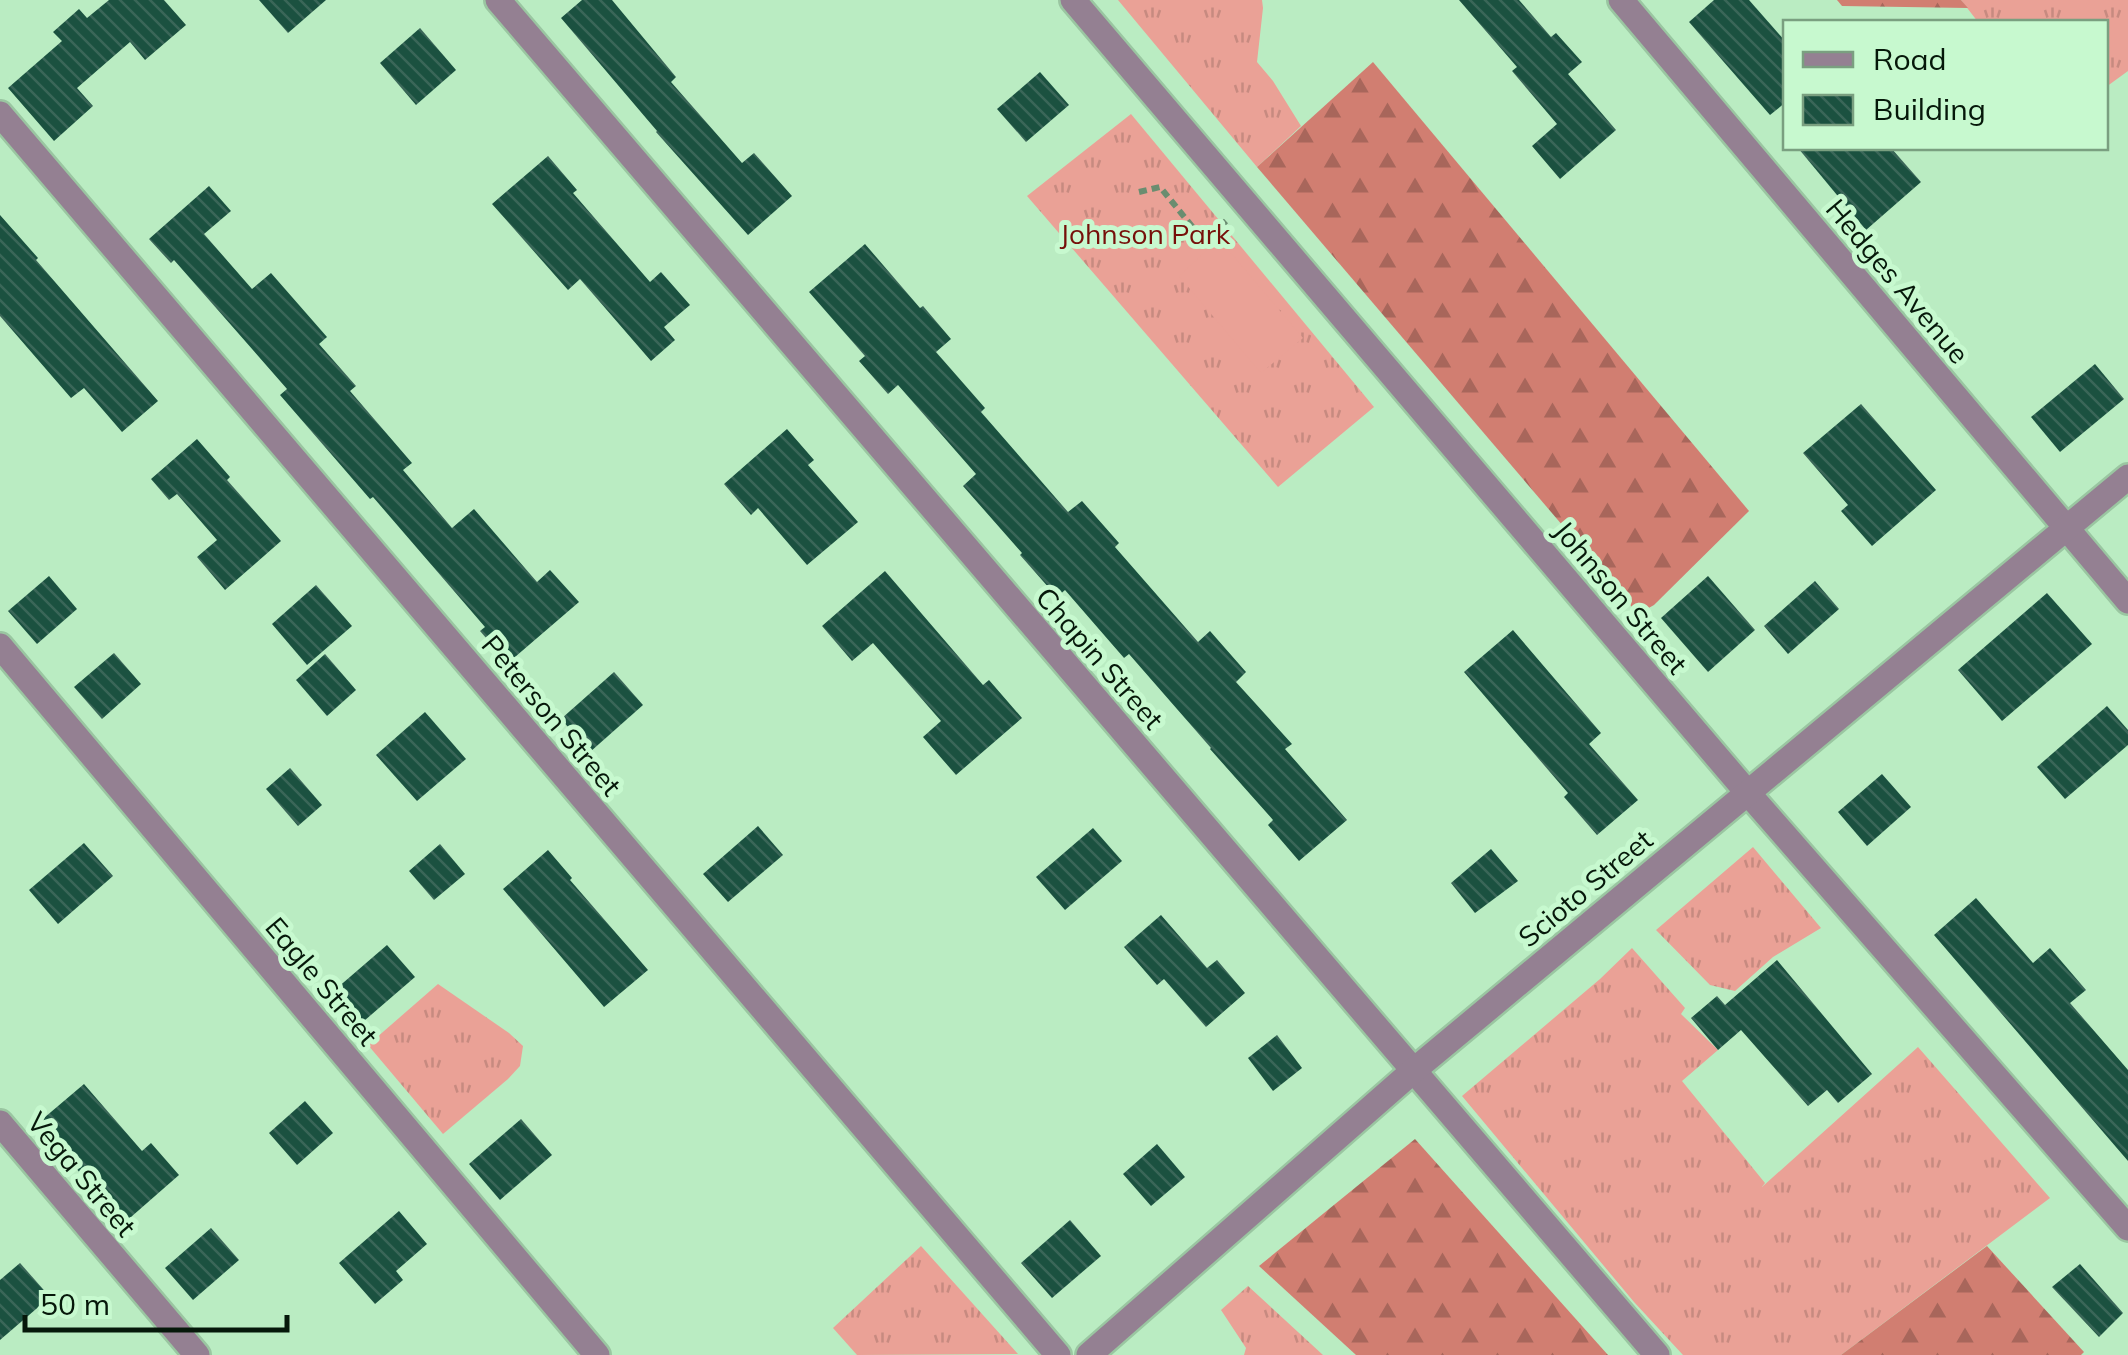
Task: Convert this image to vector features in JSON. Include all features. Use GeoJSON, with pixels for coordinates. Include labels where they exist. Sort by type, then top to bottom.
{"type":"FeatureCollection","features":[{"type":"Feature","properties":{"kind":"street","name":"Chapin Street"},"geometry":{"type":"LineString","coordinates":[[498,0],[1657,1355]]}},
{"type":"Feature","properties":{"kind":"street","name":"Johnson Street"},"geometry":{"type":"LineString","coordinates":[[1073,0],[1747,792],[2128,1228]]}},
{"type":"Feature","properties":{"kind":"street","name":"Hedges Avenue"},"geometry":{"type":"LineString","coordinates":[[1621,0],[2128,602]]}},
{"type":"Feature","properties":{"kind":"street","name":"Peterson Street"},"geometry":{"type":"LineString","coordinates":[[0,114],[1058,1355]]}},
{"type":"Feature","properties":{"kind":"street","name":"Scioto Street"},"geometry":{"type":"LineString","coordinates":[[1088,1355],[1413,1071],[2128,478]]}},
{"type":"Feature","properties":{"kind":"street","name":"Eagle Street"},"geometry":{"type":"LineString","coordinates":[[0,646],[598,1355]]}},
{"type":"Feature","properties":{"kind":"street","name":"Vega Street"},"geometry":{"type":"LineString","coordinates":[[0,1124],[197,1355]]}},
{"type":"Feature","properties":{"kind":"path"},"geometry":{"type":"LineString","coordinates":[[1139,192],[1160,187],[1204,241],[1246,203]]}},
{"type":"Feature","properties":{"kind":"green space"},"geometry":{"type":"Polygon","coordinates":[[[1118,0],[1262,0],[1257,62],[1301,126],[1257,167],[1118,0]]]}},
{"type":"Feature","properties":{"kind":"green space"},"geometry":{"type":"Polygon","coordinates":[[[1837,0],[1961,0],[1968,8],[1842,6],[1837,0]]]}},
{"type":"Feature","properties":{"kind":"green space"},"geometry":{"type":"Polygon","coordinates":[[[1961,0],[2128,0],[2128,71],[2108,86],[2108,20],[1976,20],[1961,0]]]}},
{"type":"Feature","properties":{"kind":"green space"},"geometry":{"type":"Polygon","coordinates":[[[1373,62],[1749,511],[1654,605],[1638,614],[1257,167],[1373,62]]]}},
{"type":"Feature","properties":{"kind":"green space","name":"Johnson Park"},"geometry":{"type":"Polygon","coordinates":[[[1131,114],[1374,407],[1278,487],[1027,196],[1131,114]]]}},
{"type":"Feature","properties":{"kind":"green space"},"geometry":{"type":"Polygon","coordinates":[[[1219,239],[1303,338],[1261,373],[1179,276],[1219,239]]]}},
{"type":"Feature","properties":{"kind":"green space"},"geometry":{"type":"Polygon","coordinates":[[[1753,847],[1821,928],[1773,957],[1735,991],[1710,985],[1656,930],[1753,847]]]}},
{"type":"Feature","properties":{"kind":"green space"},"geometry":{"type":"Polygon","coordinates":[[[1632,948],[1685,1008],[1681,1014],[1718,1050],[1682,1081],[1765,1183],[1762,1187],[1918,1047],[2050,1198],[1841,1355],[1683,1355],[1462,1096],[1632,948]]]}},
{"type":"Feature","properties":{"kind":"green space"},"geometry":{"type":"Polygon","coordinates":[[[438,984],[523,1046],[520,1066],[443,1134],[368,1045],[438,984]]]}},
{"type":"Feature","properties":{"kind":"green space"},"geometry":{"type":"Polygon","coordinates":[[[1415,1139],[1608,1355],[1356,1355],[1259,1266],[1415,1139]]]}},
{"type":"Feature","properties":{"kind":"green space"},"geometry":{"type":"Polygon","coordinates":[[[921,1246],[1018,1354],[857,1355],[833,1328],[921,1246]]]}},
{"type":"Feature","properties":{"kind":"green space"},"geometry":{"type":"Polygon","coordinates":[[[1987,1246],[2084,1352],[2081,1355],[1841,1355],[1987,1246]]]}},
{"type":"Feature","properties":{"kind":"green space"},"geometry":{"type":"Polygon","coordinates":[[[1248,1286],[1323,1355],[1244,1355],[1246,1348],[1221,1310],[1248,1286]]]}},
{"type":"Feature","properties":{"kind":"building"},"geometry":{"type":"Polygon","coordinates":[[[109,0],[164,0],[186,25],[145,60],[130,42],[77,88],[93,106],[54,141],[8,88],[62,41],[53,32],[79,9],[87,18],[109,0]]]}},
{"type":"Feature","properties":{"kind":"building"},"geometry":{"type":"Polygon","coordinates":[[[259,0],[326,0],[288,33],[259,0]]]}},
{"type":"Feature","properties":{"kind":"building"},"geometry":{"type":"Polygon","coordinates":[[[582,0],[612,0],[676,77],[671,82],[742,163],[754,153],[792,196],[748,235],[561,18],[582,0]]]}},
{"type":"Feature","properties":{"kind":"building"},"geometry":{"type":"Polygon","coordinates":[[[1459,0],[1519,0],[1551,37],[1556,33],[1582,62],[1568,74],[1616,130],[1560,179],[1532,146],[1557,124],[1512,71],[1517,67],[1459,0]]]}},
{"type":"Feature","properties":{"kind":"building"},"geometry":{"type":"Polygon","coordinates":[[[1714,0],[1749,0],[1783,39],[1783,104],[1770,115],[1689,22],[1714,0]]]}},
{"type":"Feature","properties":{"kind":"building"},"geometry":{"type":"Polygon","coordinates":[[[420,28],[456,70],[416,105],[380,63],[420,28]]]}},
{"type":"Feature","properties":{"kind":"building"},"geometry":{"type":"Polygon","coordinates":[[[1040,72],[1069,105],[1026,142],[997,109],[1040,72]]]}},
{"type":"Feature","properties":{"kind":"building"},"geometry":{"type":"Polygon","coordinates":[[[1800,150],[1893,150],[1921,182],[1866,230],[1800,150]]]}},
{"type":"Feature","properties":{"kind":"building"},"geometry":{"type":"Polygon","coordinates":[[[548,156],[577,190],[573,193],[650,282],[661,272],[690,305],[664,327],[675,340],[651,361],[580,279],[568,290],[492,204],[548,156]]]}},
{"type":"Feature","properties":{"kind":"building"},"geometry":{"type":"Polygon","coordinates":[[[209,186],[231,211],[204,234],[252,289],[271,273],[327,337],[319,344],[356,386],[350,391],[412,463],[403,470],[452,528],[474,509],[537,582],[550,570],[579,602],[508,663],[480,631],[485,627],[280,395],[287,389],[174,260],[171,263],[149,239],[209,186]]]}},
{"type":"Feature","properties":{"kind":"building"},"geometry":{"type":"Polygon","coordinates":[[[0,215],[158,401],[122,432],[84,388],[71,398],[0,316],[0,215]]]}},
{"type":"Feature","properties":{"kind":"building"},"geometry":{"type":"Polygon","coordinates":[[[865,244],[951,339],[936,352],[985,408],[981,412],[1068,512],[1082,501],[1119,543],[1115,547],[1198,642],[1210,631],[1246,672],[1236,682],[1292,744],[1285,749],[1347,820],[1299,861],[1268,825],[1273,820],[1129,654],[1124,658],[1065,590],[1057,597],[1020,555],[963,486],[976,474],[898,385],[888,394],[859,361],[865,356],[809,292],[865,244]]]}},
{"type":"Feature","properties":{"kind":"building"},"geometry":{"type":"Polygon","coordinates":[[[2095,364],[2124,399],[2060,452],[2031,417],[2095,364]]]}},
{"type":"Feature","properties":{"kind":"building"},"geometry":{"type":"Polygon","coordinates":[[[1861,404],[1936,490],[1872,546],[1841,511],[1848,505],[1803,453],[1861,404]]]}},
{"type":"Feature","properties":{"kind":"building"},"geometry":{"type":"Polygon","coordinates":[[[787,429],[814,460],[808,465],[858,522],[807,565],[758,508],[751,515],[724,484],[787,429]]]}},
{"type":"Feature","properties":{"kind":"building"},"geometry":{"type":"Polygon","coordinates":[[[197,439],[281,541],[225,590],[197,557],[217,540],[177,494],[169,500],[151,479],[197,439]]]}},
{"type":"Feature","properties":{"kind":"building"},"geometry":{"type":"Polygon","coordinates":[[[885,571],[983,685],[989,680],[1022,718],[956,775],[923,737],[941,721],[873,643],[852,661],[822,626],[885,571]]]}},
{"type":"Feature","properties":{"kind":"building"},"geometry":{"type":"Polygon","coordinates":[[[49,576],[77,609],[37,644],[8,611],[49,576]]]}},
{"type":"Feature","properties":{"kind":"building"},"geometry":{"type":"Polygon","coordinates":[[[1708,576],[1755,630],[1708,672],[1661,618],[1708,576]]]}},
{"type":"Feature","properties":{"kind":"building"},"geometry":{"type":"Polygon","coordinates":[[[1815,581],[1839,609],[1788,654],[1764,626],[1815,581]]]}},
{"type":"Feature","properties":{"kind":"building"},"geometry":{"type":"Polygon","coordinates":[[[316,585],[352,626],[307,665],[272,624],[316,585]]]}},
{"type":"Feature","properties":{"kind":"building"},"geometry":{"type":"Polygon","coordinates":[[[2047,593],[2092,644],[2002,721],[1958,670],[2047,593]]]}},
{"type":"Feature","properties":{"kind":"building"},"geometry":{"type":"Polygon","coordinates":[[[1513,630],[1601,733],[1589,744],[1638,800],[1597,835],[1564,797],[1568,793],[1464,672],[1513,630]]]}},
{"type":"Feature","properties":{"kind":"building"},"geometry":{"type":"Polygon","coordinates":[[[114,653],[141,684],[102,719],[74,687],[114,653]]]}},
{"type":"Feature","properties":{"kind":"building"},"geometry":{"type":"Polygon","coordinates":[[[325,654],[356,690],[327,716],[296,680],[325,654]]]}},
{"type":"Feature","properties":{"kind":"building"},"geometry":{"type":"Polygon","coordinates":[[[614,672],[643,705],[590,752],[561,719],[614,672]]]}},
{"type":"Feature","properties":{"kind":"building"},"geometry":{"type":"Polygon","coordinates":[[[2107,706],[2128,730],[2128,745],[2065,799],[2037,767],[2107,706]]]}},
{"type":"Feature","properties":{"kind":"building"},"geometry":{"type":"Polygon","coordinates":[[[425,712],[466,759],[417,801],[376,755],[425,712]]]}},
{"type":"Feature","properties":{"kind":"building"},"geometry":{"type":"Polygon","coordinates":[[[290,768],[322,805],[298,826],[266,789],[290,768]]]}},
{"type":"Feature","properties":{"kind":"building"},"geometry":{"type":"Polygon","coordinates":[[[1882,774],[1911,807],[1867,846],[1838,812],[1882,774]]]}},
{"type":"Feature","properties":{"kind":"building"},"geometry":{"type":"Polygon","coordinates":[[[758,826],[783,855],[728,902],[703,874],[758,826]]]}},
{"type":"Feature","properties":{"kind":"building"},"geometry":{"type":"Polygon","coordinates":[[[1093,828],[1122,861],[1065,910],[1036,877],[1093,828]]]}},
{"type":"Feature","properties":{"kind":"building"},"geometry":{"type":"Polygon","coordinates":[[[84,843],[113,876],[58,924],[29,890],[84,843]]]}},
{"type":"Feature","properties":{"kind":"building"},"geometry":{"type":"Polygon","coordinates":[[[440,844],[465,874],[434,900],[409,871],[440,844]]]}},
{"type":"Feature","properties":{"kind":"building"},"geometry":{"type":"Polygon","coordinates":[[[1491,849],[1518,881],[1475,913],[1451,883],[1491,849]]]}},
{"type":"Feature","properties":{"kind":"building"},"geometry":{"type":"Polygon","coordinates":[[[548,850],[648,970],[604,1007],[503,889],[548,850]]]}},
{"type":"Feature","properties":{"kind":"building"},"geometry":{"type":"Polygon","coordinates":[[[1976,898],[2033,963],[2050,948],[2086,990],[2070,1003],[2128,1070],[2128,1161],[1934,935],[1976,898]]]}},
{"type":"Feature","properties":{"kind":"building"},"geometry":{"type":"Polygon","coordinates":[[[1161,915],[1207,968],[1217,960],[1245,993],[1206,1027],[1164,979],[1157,985],[1124,947],[1161,915]]]}},
{"type":"Feature","properties":{"kind":"building"},"geometry":{"type":"Polygon","coordinates":[[[387,945],[415,977],[357,1027],[329,995],[387,945]]]}},
{"type":"Feature","properties":{"kind":"building"},"geometry":{"type":"Polygon","coordinates":[[[1777,960],[1872,1074],[1838,1103],[1827,1090],[1808,1106],[1741,1030],[1718,1050],[1691,1018],[1717,996],[1725,1005],[1777,960]]]}},
{"type":"Feature","properties":{"kind":"building"},"geometry":{"type":"Polygon","coordinates":[[[1277,1035],[1302,1068],[1273,1091],[1248,1058],[1277,1035]]]}},
{"type":"Feature","properties":{"kind":"building"},"geometry":{"type":"Polygon","coordinates":[[[84,1084],[142,1151],[151,1143],[179,1175],[123,1224],[38,1123],[84,1084]]]}},
{"type":"Feature","properties":{"kind":"building"},"geometry":{"type":"Polygon","coordinates":[[[305,1101],[333,1133],[297,1165],[269,1133],[305,1101]]]}},
{"type":"Feature","properties":{"kind":"building"},"geometry":{"type":"Polygon","coordinates":[[[521,1119],[552,1155],[500,1200],[469,1164],[521,1119]]]}},
{"type":"Feature","properties":{"kind":"building"},"geometry":{"type":"Polygon","coordinates":[[[1157,1144],[1185,1177],[1151,1206],[1123,1174],[1157,1144]]]}},
{"type":"Feature","properties":{"kind":"building"},"geometry":{"type":"Polygon","coordinates":[[[399,1211],[427,1244],[396,1271],[403,1280],[375,1304],[339,1263],[399,1211]]]}},
{"type":"Feature","properties":{"kind":"building"},"geometry":{"type":"Polygon","coordinates":[[[1070,1220],[1101,1256],[1052,1298],[1021,1263],[1070,1220]]]}},
{"type":"Feature","properties":{"kind":"building"},"geometry":{"type":"Polygon","coordinates":[[[211,1228],[239,1260],[193,1300],[165,1268],[211,1228]]]}},
{"type":"Feature","properties":{"kind":"building"},"geometry":{"type":"Polygon","coordinates":[[[20,1263],[50,1297],[0,1340],[0,1280],[20,1263]]]}},
{"type":"Feature","properties":{"kind":"building"},"geometry":{"type":"Polygon","coordinates":[[[2080,1264],[2123,1313],[2099,1337],[2052,1287],[2080,1264]]]}}]}
